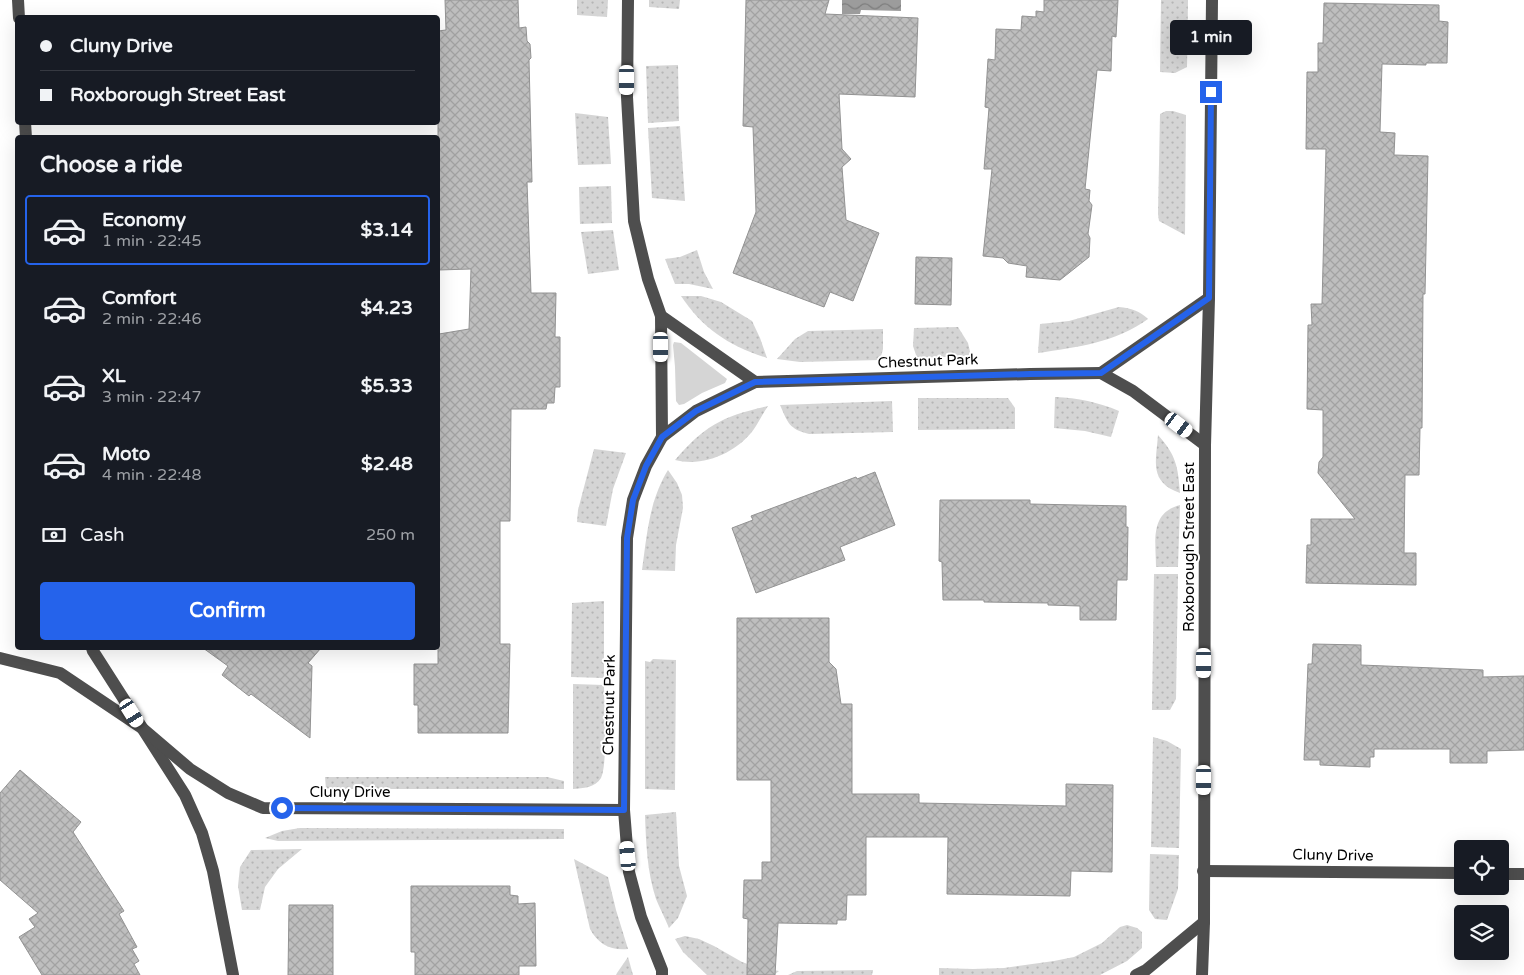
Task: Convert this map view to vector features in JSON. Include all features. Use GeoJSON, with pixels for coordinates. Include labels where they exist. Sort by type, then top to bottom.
{"type":"FeatureCollection","features":[{"type":"Feature","properties":{"kind":"street"},"geometry":{"type":"LineString","coordinates":[[18,0],[19,15]]}},
{"type":"Feature","properties":{"kind":"street","name":"Chestnut Park"},"geometry":{"type":"LineString","coordinates":[[628,0],[627,97],[634,221],[648,279],[661,316],[662,437]]}},
{"type":"Feature","properties":{"kind":"street","name":"Roxborough Street East"},"geometry":{"type":"LineString","coordinates":[[1202,975],[1204,922],[1205,445],[1209,298],[1212,0]]}},
{"type":"Feature","properties":{"kind":"street"},"geometry":{"type":"LineString","coordinates":[[1205,445],[1133,391],[1101,373],[1209,298]]}},
{"type":"Feature","properties":{"kind":"street"},"geometry":{"type":"LineString","coordinates":[[661,316],[755,382]]}},
{"type":"Feature","properties":{"kind":"street","name":"Chestnut Park"},"geometry":{"type":"LineString","coordinates":[[665,973],[641,917],[629,872],[624,810],[627,538],[633,500],[646,466],[662,437],[696,411],[755,382],[1101,373]]}},
{"type":"Feature","properties":{"kind":"street"},"geometry":{"type":"LineString","coordinates":[[92,650],[185,795],[202,832],[213,871],[233,975]]}},
{"type":"Feature","properties":{"kind":"street","name":"Cluny Drive"},"geometry":{"type":"LineString","coordinates":[[0,658],[60,673],[142,728],[190,769],[228,793],[263,808],[624,810]]}},
{"type":"Feature","properties":{"kind":"street","name":"Cluny Drive"},"geometry":{"type":"LineString","coordinates":[[1203,871],[1454,874]]}},
{"type":"Feature","properties":{"kind":"street"},"geometry":{"type":"LineString","coordinates":[[1509,874],[1524,874]]}},
{"type":"Feature","properties":{"kind":"street"},"geometry":{"type":"LineString","coordinates":[[1136,975],[1146,970],[1204,922]]}},
{"type":"Feature","properties":{"kind":"shaded area"},"geometry":{"type":"Polygon","coordinates":[[[577,0],[608,0],[607,17],[577,15],[577,0]]]}},
{"type":"Feature","properties":{"kind":"shaded area"},"geometry":{"type":"Polygon","coordinates":[[[649,0],[680,0],[679,9],[649,7],[649,0]]]}},
{"type":"Feature","properties":{"kind":"shaded area"},"geometry":{"type":"Polygon","coordinates":[[[1161,0],[1188,0],[1187,67],[1175,73],[1160,72],[1161,0]]]}},
{"type":"Feature","properties":{"kind":"shaded area"},"geometry":{"type":"Polygon","coordinates":[[[678,65],[679,121],[648,123],[646,66],[678,65]]]}},
{"type":"Feature","properties":{"kind":"shaded area"},"geometry":{"type":"Polygon","coordinates":[[[1166,111],[1186,115],[1185,235],[1159,221],[1160,114],[1166,111]]]}},
{"type":"Feature","properties":{"kind":"shaded area"},"geometry":{"type":"Polygon","coordinates":[[[575,113],[608,117],[611,164],[578,165],[575,113]]]}},
{"type":"Feature","properties":{"kind":"shaded area"},"geometry":{"type":"Polygon","coordinates":[[[680,126],[685,201],[652,198],[648,128],[680,126]]]}},
{"type":"Feature","properties":{"kind":"shaded area"},"geometry":{"type":"Polygon","coordinates":[[[611,186],[612,223],[580,224],[579,187],[611,186]]]}},
{"type":"Feature","properties":{"kind":"shaded area"},"geometry":{"type":"Polygon","coordinates":[[[613,230],[619,270],[588,274],[581,232],[613,230]]]}},
{"type":"Feature","properties":{"kind":"shaded area"},"geometry":{"type":"Polygon","coordinates":[[[697,250],[704,272],[713,289],[689,284],[675,284],[665,259],[680,257],[697,250]]]}},
{"type":"Feature","properties":{"kind":"shaded area"},"geometry":{"type":"Polygon","coordinates":[[[681,296],[701,296],[721,302],[752,321],[767,358],[741,348],[718,335],[698,318],[681,296]]]}},
{"type":"Feature","properties":{"kind":"shaded area"},"geometry":{"type":"Polygon","coordinates":[[[1119,307],[1135,310],[1148,319],[1109,339],[1038,353],[1040,324],[1069,321],[1119,307]]]}},
{"type":"Feature","properties":{"kind":"shaded area"},"geometry":{"type":"Polygon","coordinates":[[[958,327],[968,343],[971,356],[917,358],[913,346],[914,328],[958,327]]]}},
{"type":"Feature","properties":{"kind":"shaded area"},"geometry":{"type":"Polygon","coordinates":[[[883,329],[883,349],[880,360],[800,362],[777,359],[795,339],[808,331],[883,329]]]}},
{"type":"Feature","properties":{"kind":"shaded area"},"geometry":{"type":"Polygon","coordinates":[[[674,342],[681,343],[727,379],[725,383],[679,405],[676,401],[674,342]]]}},
{"type":"Feature","properties":{"kind":"shaded area"},"geometry":{"type":"Polygon","coordinates":[[[1055,397],[1088,401],[1119,411],[1111,437],[1085,431],[1054,428],[1055,397]]]}},
{"type":"Feature","properties":{"kind":"shaded area"},"geometry":{"type":"Polygon","coordinates":[[[918,398],[1008,398],[1015,408],[1015,429],[918,430],[918,398]]]}},
{"type":"Feature","properties":{"kind":"shaded area"},"geometry":{"type":"Polygon","coordinates":[[[892,401],[893,432],[809,434],[797,430],[790,424],[780,405],[892,401]]]}},
{"type":"Feature","properties":{"kind":"shaded area"},"geometry":{"type":"Polygon","coordinates":[[[768,406],[749,436],[726,453],[709,460],[689,462],[675,460],[696,438],[716,424],[727,418],[768,406]]]}},
{"type":"Feature","properties":{"kind":"shaded area"},"geometry":{"type":"Polygon","coordinates":[[[1158,435],[1169,449],[1175,461],[1180,493],[1163,483],[1159,477],[1156,462],[1158,435]]]}},
{"type":"Feature","properties":{"kind":"shaded area"},"geometry":{"type":"Polygon","coordinates":[[[594,449],[626,453],[613,489],[606,526],[577,522],[578,510],[594,449]]]}},
{"type":"Feature","properties":{"kind":"shaded area"},"geometry":{"type":"Polygon","coordinates":[[[668,470],[677,483],[682,495],[683,508],[676,545],[675,571],[642,570],[647,531],[653,506],[668,470]]]}},
{"type":"Feature","properties":{"kind":"shaded area"},"geometry":{"type":"Polygon","coordinates":[[[1180,505],[1178,567],[1156,567],[1155,539],[1159,522],[1170,509],[1180,505]]]}},
{"type":"Feature","properties":{"kind":"shaded area"},"geometry":{"type":"Polygon","coordinates":[[[1154,574],[1178,574],[1176,699],[1170,710],[1152,710],[1154,574]]]}},
{"type":"Feature","properties":{"kind":"shaded area"},"geometry":{"type":"Polygon","coordinates":[[[604,601],[604,678],[571,677],[572,603],[604,601]]]}},
{"type":"Feature","properties":{"kind":"shaded area"},"geometry":{"type":"Polygon","coordinates":[[[653,659],[676,660],[675,790],[645,789],[645,661],[650,662],[653,659]]]}},
{"type":"Feature","properties":{"kind":"shaded area"},"geometry":{"type":"Polygon","coordinates":[[[573,684],[604,685],[605,733],[601,778],[592,786],[573,789],[573,684]]]}},
{"type":"Feature","properties":{"kind":"shaded area"},"geometry":{"type":"Polygon","coordinates":[[[1153,737],[1167,741],[1181,749],[1179,848],[1151,847],[1153,737]]]}},
{"type":"Feature","properties":{"kind":"shaded area"},"geometry":{"type":"Polygon","coordinates":[[[325,777],[547,777],[564,781],[564,789],[326,789],[325,777]]]}},
{"type":"Feature","properties":{"kind":"shaded area"},"geometry":{"type":"Polygon","coordinates":[[[676,812],[679,866],[687,896],[678,918],[669,928],[656,899],[651,878],[645,815],[676,812]]]}},
{"type":"Feature","properties":{"kind":"shaded area"},"geometry":{"type":"Polygon","coordinates":[[[300,828],[564,829],[564,839],[278,841],[265,838],[282,831],[300,828]]]}},
{"type":"Feature","properties":{"kind":"shaded area"},"geometry":{"type":"Polygon","coordinates":[[[302,849],[278,869],[265,887],[260,910],[242,910],[238,886],[240,867],[251,850],[302,849]]]}},
{"type":"Feature","properties":{"kind":"shaded area"},"geometry":{"type":"Polygon","coordinates":[[[1150,854],[1179,855],[1178,889],[1167,920],[1155,919],[1149,910],[1150,854]]]}},
{"type":"Feature","properties":{"kind":"shaded area"},"geometry":{"type":"Polygon","coordinates":[[[574,859],[608,877],[628,949],[611,948],[597,939],[590,929],[574,859]]]}},
{"type":"Feature","properties":{"kind":"shaded area"},"geometry":{"type":"Polygon","coordinates":[[[1127,925],[1137,928],[1142,932],[1142,948],[1127,961],[1100,975],[939,975],[939,968],[1004,968],[1074,957],[1102,943],[1120,927],[1127,925]]]}},
{"type":"Feature","properties":{"kind":"shaded area"},"geometry":{"type":"Polygon","coordinates":[[[685,936],[699,939],[742,962],[756,967],[779,971],[774,975],[707,975],[683,952],[675,939],[685,936]]]}},
{"type":"Feature","properties":{"kind":"shaded area"},"geometry":{"type":"Polygon","coordinates":[[[628,957],[633,975],[616,975],[617,973],[628,957]]]}},
{"type":"Feature","properties":{"kind":"shaded area"},"geometry":{"type":"Polygon","coordinates":[[[873,970],[872,975],[788,975],[797,971],[873,970]]]}},
{"type":"Feature","properties":{"kind":"water"},"geometry":{"type":"Polygon","coordinates":[[[842,0],[901,0],[901,11],[861,10],[860,14],[842,14],[842,0]]]}},
{"type":"Feature","properties":{"kind":"building"},"geometry":{"type":"Polygon","coordinates":[[[445,0],[518,0],[519,28],[526,27],[531,58],[529,60],[532,182],[527,182],[531,293],[556,293],[555,337],[560,337],[560,387],[555,387],[554,403],[547,403],[546,409],[511,409],[510,521],[500,521],[500,644],[510,644],[508,733],[418,733],[418,705],[414,705],[414,664],[438,664],[438,650],[440,650],[440,334],[469,329],[471,269],[440,270],[440,135],[438,135],[438,125],[440,125],[440,31],[446,30],[445,0]]]}},
{"type":"Feature","properties":{"kind":"building"},"geometry":{"type":"Polygon","coordinates":[[[746,0],[829,0],[825,14],[918,18],[915,97],[839,94],[842,149],[851,159],[842,167],[846,220],[879,233],[853,301],[830,292],[824,307],[733,273],[756,212],[753,127],[743,126],[746,0]]]}},
{"type":"Feature","properties":{"kind":"building"},"geometry":{"type":"Polygon","coordinates":[[[1044,0],[1118,0],[1116,37],[1112,36],[1111,71],[1097,70],[1085,189],[1090,190],[1089,201],[1092,205],[1088,234],[1090,238],[1089,257],[1060,280],[1026,277],[1027,266],[1008,263],[1003,258],[983,256],[992,169],[984,169],[989,108],[985,107],[988,59],[995,60],[996,29],[1021,30],[1022,16],[1036,17],[1036,11],[1044,12],[1044,0]]]}},
{"type":"Feature","properties":{"kind":"building"},"geometry":{"type":"Polygon","coordinates":[[[1324,3],[1439,5],[1439,21],[1448,22],[1447,63],[1426,63],[1426,65],[1382,64],[1380,132],[1395,133],[1394,155],[1428,156],[1425,294],[1423,294],[1422,428],[1420,428],[1419,475],[1405,475],[1404,553],[1416,553],[1416,585],[1306,583],[1307,545],[1311,545],[1311,519],[1355,519],[1318,473],[1319,462],[1323,457],[1323,410],[1307,409],[1308,325],[1312,325],[1311,304],[1322,304],[1326,149],[1306,149],[1307,72],[1318,72],[1318,43],[1323,43],[1324,3]]]}},
{"type":"Feature","properties":{"kind":"building"},"geometry":{"type":"Polygon","coordinates":[[[916,257],[952,258],[951,305],[915,304],[916,257]]]}},
{"type":"Feature","properties":{"kind":"building"},"geometry":{"type":"Polygon","coordinates":[[[875,472],[895,525],[840,547],[845,560],[756,593],[732,528],[753,520],[751,516],[856,477],[857,479],[875,472]]]}},
{"type":"Feature","properties":{"kind":"building"},"geometry":{"type":"Polygon","coordinates":[[[940,500],[1030,500],[1030,504],[1126,506],[1126,527],[1128,527],[1127,580],[1117,580],[1116,620],[1080,620],[1080,606],[1048,605],[1048,603],[984,602],[984,600],[943,600],[942,562],[939,561],[940,500]]]}},
{"type":"Feature","properties":{"kind":"building"},"geometry":{"type":"Polygon","coordinates":[[[737,618],[829,618],[829,662],[836,669],[841,704],[852,704],[852,794],[919,794],[919,803],[1066,806],[1066,784],[1113,785],[1112,872],[1071,871],[1070,896],[947,894],[948,837],[866,837],[866,895],[847,895],[846,920],[837,920],[837,924],[778,923],[775,975],[747,975],[748,919],[743,918],[744,880],[762,880],[762,862],[771,862],[771,780],[737,780],[737,618]]]}},
{"type":"Feature","properties":{"kind":"building"},"geometry":{"type":"Polygon","coordinates":[[[1313,644],[1361,645],[1361,665],[1483,670],[1483,677],[1524,676],[1524,750],[1487,751],[1487,763],[1450,763],[1450,749],[1374,749],[1374,757],[1370,757],[1370,767],[1320,765],[1320,760],[1304,760],[1308,664],[1312,664],[1313,644]]]}},
{"type":"Feature","properties":{"kind":"building"},"geometry":{"type":"Polygon","coordinates":[[[206,650],[319,650],[308,663],[312,666],[310,738],[222,675],[228,666],[206,650]]]}},
{"type":"Feature","properties":{"kind":"building"},"geometry":{"type":"Polygon","coordinates":[[[20,770],[81,822],[73,832],[124,911],[119,914],[137,947],[132,949],[139,961],[134,964],[140,975],[42,975],[19,937],[35,927],[29,919],[38,913],[0,880],[0,793],[20,770]]]}},
{"type":"Feature","properties":{"kind":"building"},"geometry":{"type":"Polygon","coordinates":[[[411,886],[510,886],[510,895],[518,896],[518,904],[535,903],[536,966],[519,966],[519,975],[415,975],[415,952],[411,952],[411,886]]]}},
{"type":"Feature","properties":{"kind":"building"},"geometry":{"type":"Polygon","coordinates":[[[289,905],[333,905],[333,975],[288,975],[289,905]]]}},
{"type":"Feature","properties":{"kind":"route"},"geometry":{"type":"LineString","coordinates":[[282,808],[624,810],[627,538],[633,500],[646,466],[662,437],[696,411],[755,382],[1101,373],[1209,298],[1211,92]]}}]}
